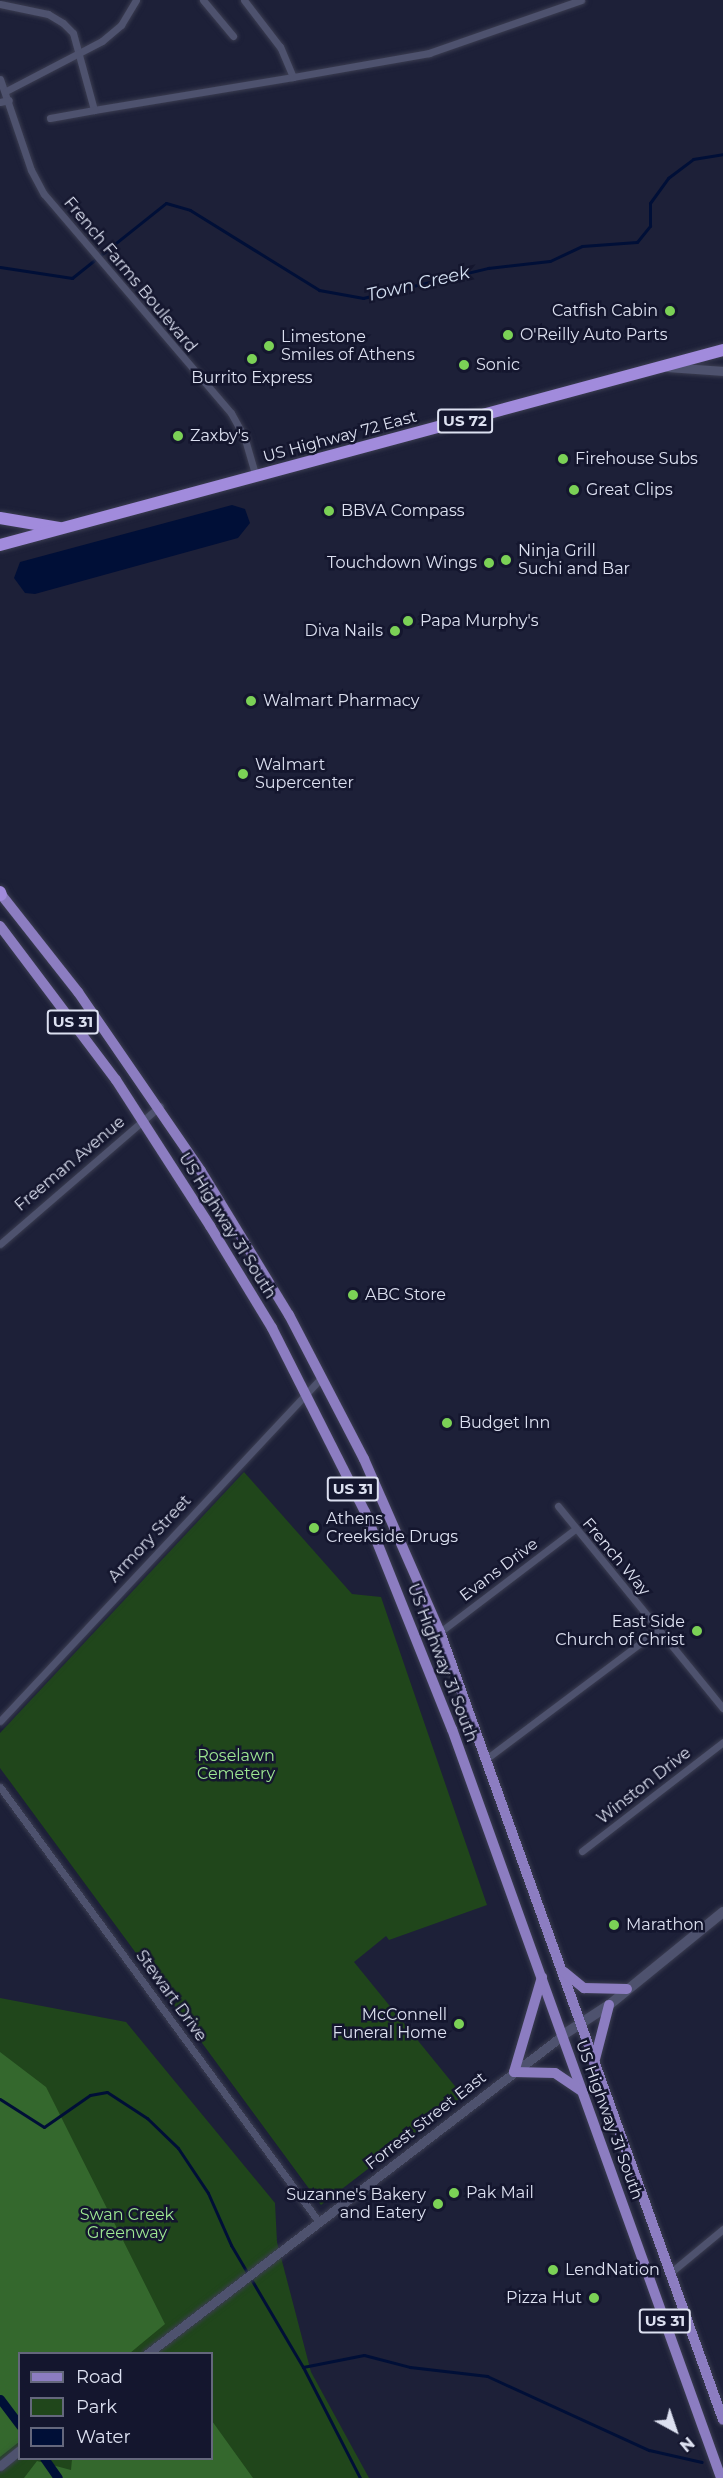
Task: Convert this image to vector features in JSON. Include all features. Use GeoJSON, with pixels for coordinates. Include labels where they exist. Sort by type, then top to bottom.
{"type":"FeatureCollection","features":[{"type":"Feature","properties":{"kind":"highway","name":"US Highway 72 East"},"geometry":{"type":"LineString","coordinates":[[0,545],[668,367],[723,350]]}},
{"type":"Feature","properties":{"kind":"highway"},"geometry":{"type":"LineString","coordinates":[[0,518],[63,529]]}},
{"type":"Feature","properties":{"kind":"main road","name":"US Highway 31 South"},"geometry":{"type":"LineString","coordinates":[[0,893],[78,992],[160,1106],[284,1306],[322,1377],[393,1522],[440,1632],[723,2420]]}},
{"type":"Feature","properties":{"kind":"main road","name":"US Highway 31 South"},"geometry":{"type":"LineString","coordinates":[[0,926],[144,1120],[264,1316],[307,1395],[396,1586],[542,1976],[719,2463],[721,2478]]}},
{"type":"Feature","properties":{"kind":"main road","name":"Forrest Street East"},"geometry":{"type":"LineString","coordinates":[[563,2035],[609,2005],[723,1912]]}},
{"type":"Feature","properties":{"kind":"main road"},"geometry":{"type":"LineString","coordinates":[[561,1969],[584,1989],[627,1989]]}},
{"type":"Feature","properties":{"kind":"main road"},"geometry":{"type":"LineString","coordinates":[[542,1976],[514,2072],[555,2073],[583,2092]]}},
{"type":"Feature","properties":{"kind":"main road"},"geometry":{"type":"LineString","coordinates":[[594,2063],[609,2005]]}},
{"type":"Feature","properties":{"kind":"street"},"geometry":{"type":"LineString","coordinates":[[6,91],[80,54],[121,25],[136,0]]}},
{"type":"Feature","properties":{"kind":"street"},"geometry":{"type":"LineString","coordinates":[[203,0],[233,36]]}},
{"type":"Feature","properties":{"kind":"street"},"geometry":{"type":"LineString","coordinates":[[243,0],[280,47],[293,77]]}},
{"type":"Feature","properties":{"kind":"street"},"geometry":{"type":"LineString","coordinates":[[50,118],[429,53],[581,0]]}},
{"type":"Feature","properties":{"kind":"street"},"geometry":{"type":"LineString","coordinates":[[0,4],[48,14],[63,23],[73,33],[94,110]]}},
{"type":"Feature","properties":{"kind":"street","name":"French Farms Boulevard"},"geometry":{"type":"LineString","coordinates":[[0,79],[6,91],[31,170],[71,229],[231,413],[244,436],[256,477]]}},
{"type":"Feature","properties":{"kind":"street"},"geometry":{"type":"LineString","coordinates":[[0,102],[9,100]]}},
{"type":"Feature","properties":{"kind":"street"},"geometry":{"type":"LineString","coordinates":[[668,367],[723,371]]}},
{"type":"Feature","properties":{"kind":"street","name":"Freeman Avenue"},"geometry":{"type":"LineString","coordinates":[[0,1244],[160,1106]]}},
{"type":"Feature","properties":{"kind":"street","name":"Armory Street"},"geometry":{"type":"LineString","coordinates":[[0,1721],[322,1377]]}},
{"type":"Feature","properties":{"kind":"street","name":"French Way"},"geometry":{"type":"LineString","coordinates":[[558,1506],[723,1708]]}},
{"type":"Feature","properties":{"kind":"street","name":"Evans Drive"},"geometry":{"type":"LineString","coordinates":[[440,1632],[575,1529]]}},
{"type":"Feature","properties":{"kind":"street"},"geometry":{"type":"LineString","coordinates":[[486,1759],[659,1629]]}},
{"type":"Feature","properties":{"kind":"street","name":"Winston Drive"},"geometry":{"type":"LineString","coordinates":[[582,1851],[723,1743]]}},
{"type":"Feature","properties":{"kind":"street","name":"Stewart Drive"},"geometry":{"type":"LineString","coordinates":[[0,1787],[319,2222]]}},
{"type":"Feature","properties":{"kind":"street","name":"Forrest Street East"},"geometry":{"type":"LineString","coordinates":[[150,2352],[563,2035]]}},
{"type":"Feature","properties":{"kind":"street"},"geometry":{"type":"LineString","coordinates":[[670,2273],[723,2229]]}},
{"type":"Feature","properties":{"kind":"street"},"geometry":{"type":"LineString","coordinates":[[0,2466],[16,2453]]}},
{"type":"Feature","properties":{"kind":"green space","name":"Roselawn Cemetery"},"geometry":{"type":"Polygon","coordinates":[[[244,1472],[352,1594],[381,1597],[487,1905],[389,1940],[386,1936],[354,1962],[463,2096],[321,2205],[0,1768],[0,1733],[244,1472]]]}},
{"type":"Feature","properties":{"kind":"green space","name":"Swan Creek Greenway"},"geometry":{"type":"Polygon","coordinates":[[[0,1998],[126,2022],[275,2203],[277,2242],[311,2372],[369,2478],[0,2478],[0,1998]]]}},
{"type":"Feature","properties":{"kind":"green space"},"geometry":{"type":"Polygon","coordinates":[[[0,2052],[46,2087],[165,2324],[131,2352],[18,2352],[18,2443],[0,2457],[0,2052]]]}},
{"type":"Feature","properties":{"kind":"green space"},"geometry":{"type":"Polygon","coordinates":[[[213,2422],[253,2478],[24,2478],[37,2461],[71,2470],[72,2460],[213,2460],[213,2422]]]}},
{"type":"Feature","properties":{"kind":"water"},"geometry":{"type":"Polygon","coordinates":[[[232,505],[245,509],[250,523],[238,538],[35,594],[25,593],[14,578],[20,562],[232,505]]]}},
{"type":"Feature","properties":{"kind":"waterway","name":"Town Creek"},"geometry":{"type":"LineString","coordinates":[[0,267],[72,278],[166,203],[190,210],[319,290],[363,298],[488,268],[550,261],[582,246],[637,242],[650,226],[650,203],[668,178],[693,159],[723,154]]}},
{"type":"Feature","properties":{"kind":"waterway"},"geometry":{"type":"LineString","coordinates":[[0,2099],[44,2127],[90,2095],[107,2092],[147,2118],[178,2148],[208,2193],[231,2245],[303,2367],[360,2478]]}},
{"type":"Feature","properties":{"kind":"waterway"},"geometry":{"type":"LineString","coordinates":[[303,2367],[364,2355],[410,2367],[487,2376],[649,2450],[702,2462]]}},
{"type":"Feature","properties":{"kind":"waterway"},"geometry":{"type":"LineString","coordinates":[[0,2399],[18,2423]]}},
{"type":"Feature","properties":{"kind":"waterway"},"geometry":{"type":"LineString","coordinates":[[45,2460],[58,2478]]}},
{"type":"Feature","properties":{"kind":"place","name":"Catfish Cabin"},"geometry":{"type":"Point","coordinates":[670,311]}},
{"type":"Feature","properties":{"kind":"place","name":"O'Reilly Auto Parts"},"geometry":{"type":"Point","coordinates":[508,335]}},
{"type":"Feature","properties":{"kind":"place","name":"Limestone Smiles of Athens"},"geometry":{"type":"Point","coordinates":[269,346]}},
{"type":"Feature","properties":{"kind":"place","name":"Burrito Express"},"geometry":{"type":"Point","coordinates":[252,359]}},
{"type":"Feature","properties":{"kind":"place","name":"Sonic"},"geometry":{"type":"Point","coordinates":[464,365]}},
{"type":"Feature","properties":{"kind":"place","name":"Zaxby's"},"geometry":{"type":"Point","coordinates":[178,436]}},
{"type":"Feature","properties":{"kind":"place","name":"Firehouse Subs"},"geometry":{"type":"Point","coordinates":[563,459]}},
{"type":"Feature","properties":{"kind":"place","name":"Great Clips"},"geometry":{"type":"Point","coordinates":[574,490]}},
{"type":"Feature","properties":{"kind":"place","name":"BBVA Compass"},"geometry":{"type":"Point","coordinates":[329,511]}},
{"type":"Feature","properties":{"kind":"place","name":"Ninja Grill Suchi and Bar"},"geometry":{"type":"Point","coordinates":[506,560]}},
{"type":"Feature","properties":{"kind":"place","name":"Touchdown Wings"},"geometry":{"type":"Point","coordinates":[489,563]}},
{"type":"Feature","properties":{"kind":"place","name":"Papa Murphy's"},"geometry":{"type":"Point","coordinates":[408,621]}},
{"type":"Feature","properties":{"kind":"place","name":"Diva Nails"},"geometry":{"type":"Point","coordinates":[395,631]}},
{"type":"Feature","properties":{"kind":"place","name":"Walmart Pharmacy"},"geometry":{"type":"Point","coordinates":[251,701]}},
{"type":"Feature","properties":{"kind":"place","name":"Walmart Supercenter"},"geometry":{"type":"Point","coordinates":[243,774]}},
{"type":"Feature","properties":{"kind":"place","name":"ABC Store"},"geometry":{"type":"Point","coordinates":[353,1295]}},
{"type":"Feature","properties":{"kind":"place","name":"Budget Inn"},"geometry":{"type":"Point","coordinates":[447,1423]}},
{"type":"Feature","properties":{"kind":"place","name":"Athens Creekside Drugs"},"geometry":{"type":"Point","coordinates":[314,1528]}},
{"type":"Feature","properties":{"kind":"place","name":"East Side Church of Christ"},"geometry":{"type":"Point","coordinates":[697,1631]}},
{"type":"Feature","properties":{"kind":"place","name":"Marathon"},"geometry":{"type":"Point","coordinates":[614,1925]}},
{"type":"Feature","properties":{"kind":"place","name":"McConnell Funeral Home"},"geometry":{"type":"Point","coordinates":[459,2024]}},
{"type":"Feature","properties":{"kind":"place","name":"Pak Mail"},"geometry":{"type":"Point","coordinates":[454,2193]}},
{"type":"Feature","properties":{"kind":"place","name":"Suzanne's Bakery and Eatery"},"geometry":{"type":"Point","coordinates":[438,2204]}},
{"type":"Feature","properties":{"kind":"place","name":"LendNation"},"geometry":{"type":"Point","coordinates":[553,2270]}},
{"type":"Feature","properties":{"kind":"place","name":"Pizza Hut"},"geometry":{"type":"Point","coordinates":[594,2298]}}]}
